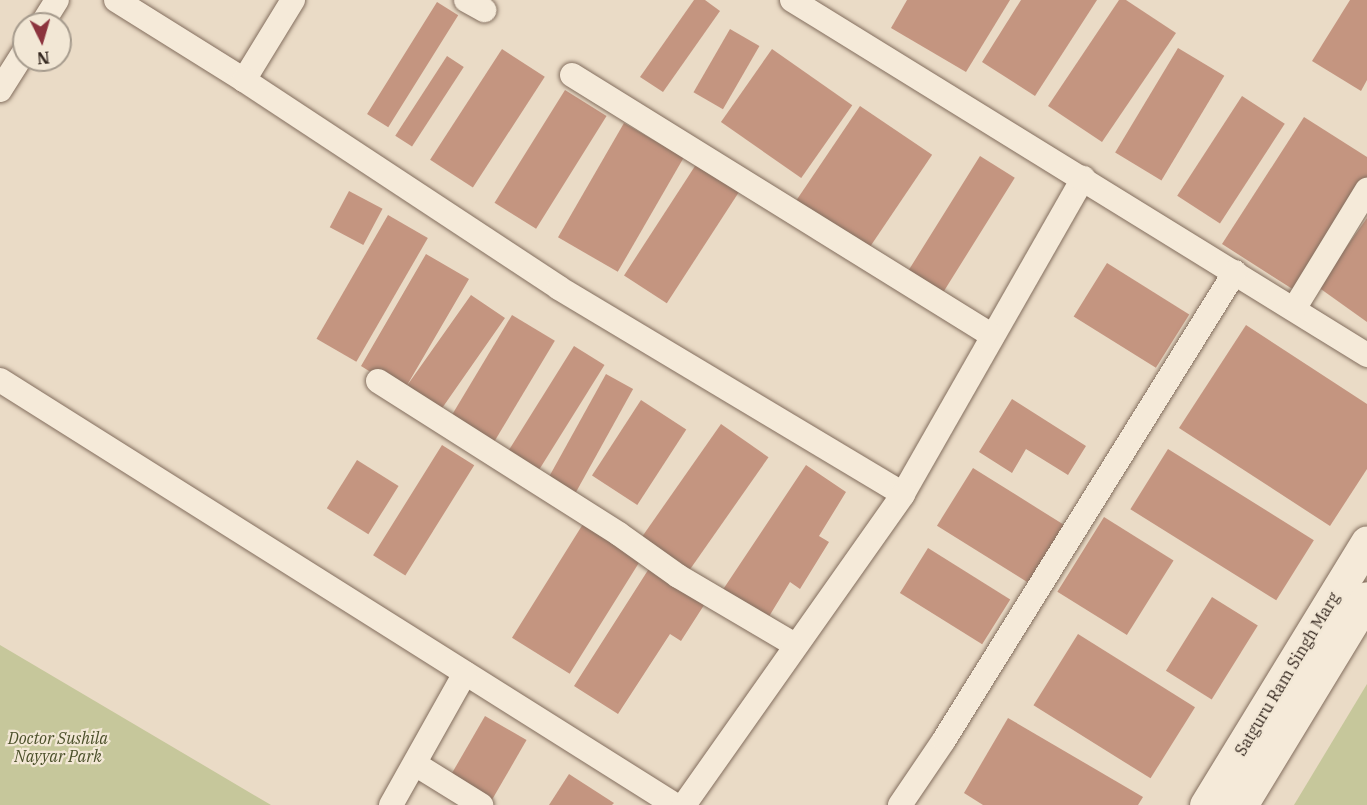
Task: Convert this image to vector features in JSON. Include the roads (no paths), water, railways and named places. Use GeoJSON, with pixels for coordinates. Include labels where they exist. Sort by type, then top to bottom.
{"type":"FeatureCollection","features":[{"type":"Feature","properties":{"kind":"main road","name":"Satguru Ram Singh Marg"},"geometry":{"type":"LineString","coordinates":[[1206,805],[1367,542]]}},
{"type":"Feature","properties":{"kind":"main road","name":"Satguru Ram Singh Marg"},"geometry":{"type":"LineString","coordinates":[[1241,805],[1367,598]]}},
{"type":"Feature","properties":{"kind":"street"},"geometry":{"type":"LineString","coordinates":[[116,0],[244,80],[560,288],[903,494]]}},
{"type":"Feature","properties":{"kind":"street"},"geometry":{"type":"LineString","coordinates":[[244,80],[293,0]]}},
{"type":"Feature","properties":{"kind":"street"},"geometry":{"type":"LineString","coordinates":[[792,0],[1367,355]]}},
{"type":"Feature","properties":{"kind":"street"},"geometry":{"type":"LineString","coordinates":[[0,90],[12,71]]}},
{"type":"Feature","properties":{"kind":"street"},"geometry":{"type":"LineString","coordinates":[[572,75],[993,336]]}},
{"type":"Feature","properties":{"kind":"street"},"geometry":{"type":"LineString","coordinates":[[684,805],[903,494],[1083,178]]}},
{"type":"Feature","properties":{"kind":"street"},"geometry":{"type":"LineString","coordinates":[[1294,309],[1367,190]]}},
{"type":"Feature","properties":{"kind":"street"},"geometry":{"type":"LineString","coordinates":[[900,805],[944,740],[1235,272]]}},
{"type":"Feature","properties":{"kind":"street"},"geometry":{"type":"LineString","coordinates":[[0,380],[675,805]]}},
{"type":"Feature","properties":{"kind":"street"},"geometry":{"type":"LineString","coordinates":[[378,381],[619,534],[678,576],[795,645]]}},
{"type":"Feature","properties":{"kind":"street"},"geometry":{"type":"LineString","coordinates":[[391,805],[465,673]]}},
{"type":"Feature","properties":{"kind":"street"},"geometry":{"type":"LineString","coordinates":[[415,764],[481,805]]}},
{"type":"Feature","properties":{"kind":"park label","name":"Doctor Sushila Nayyar Park"},"geometry":{"type":"Point","coordinates":[58,747]}}]}
